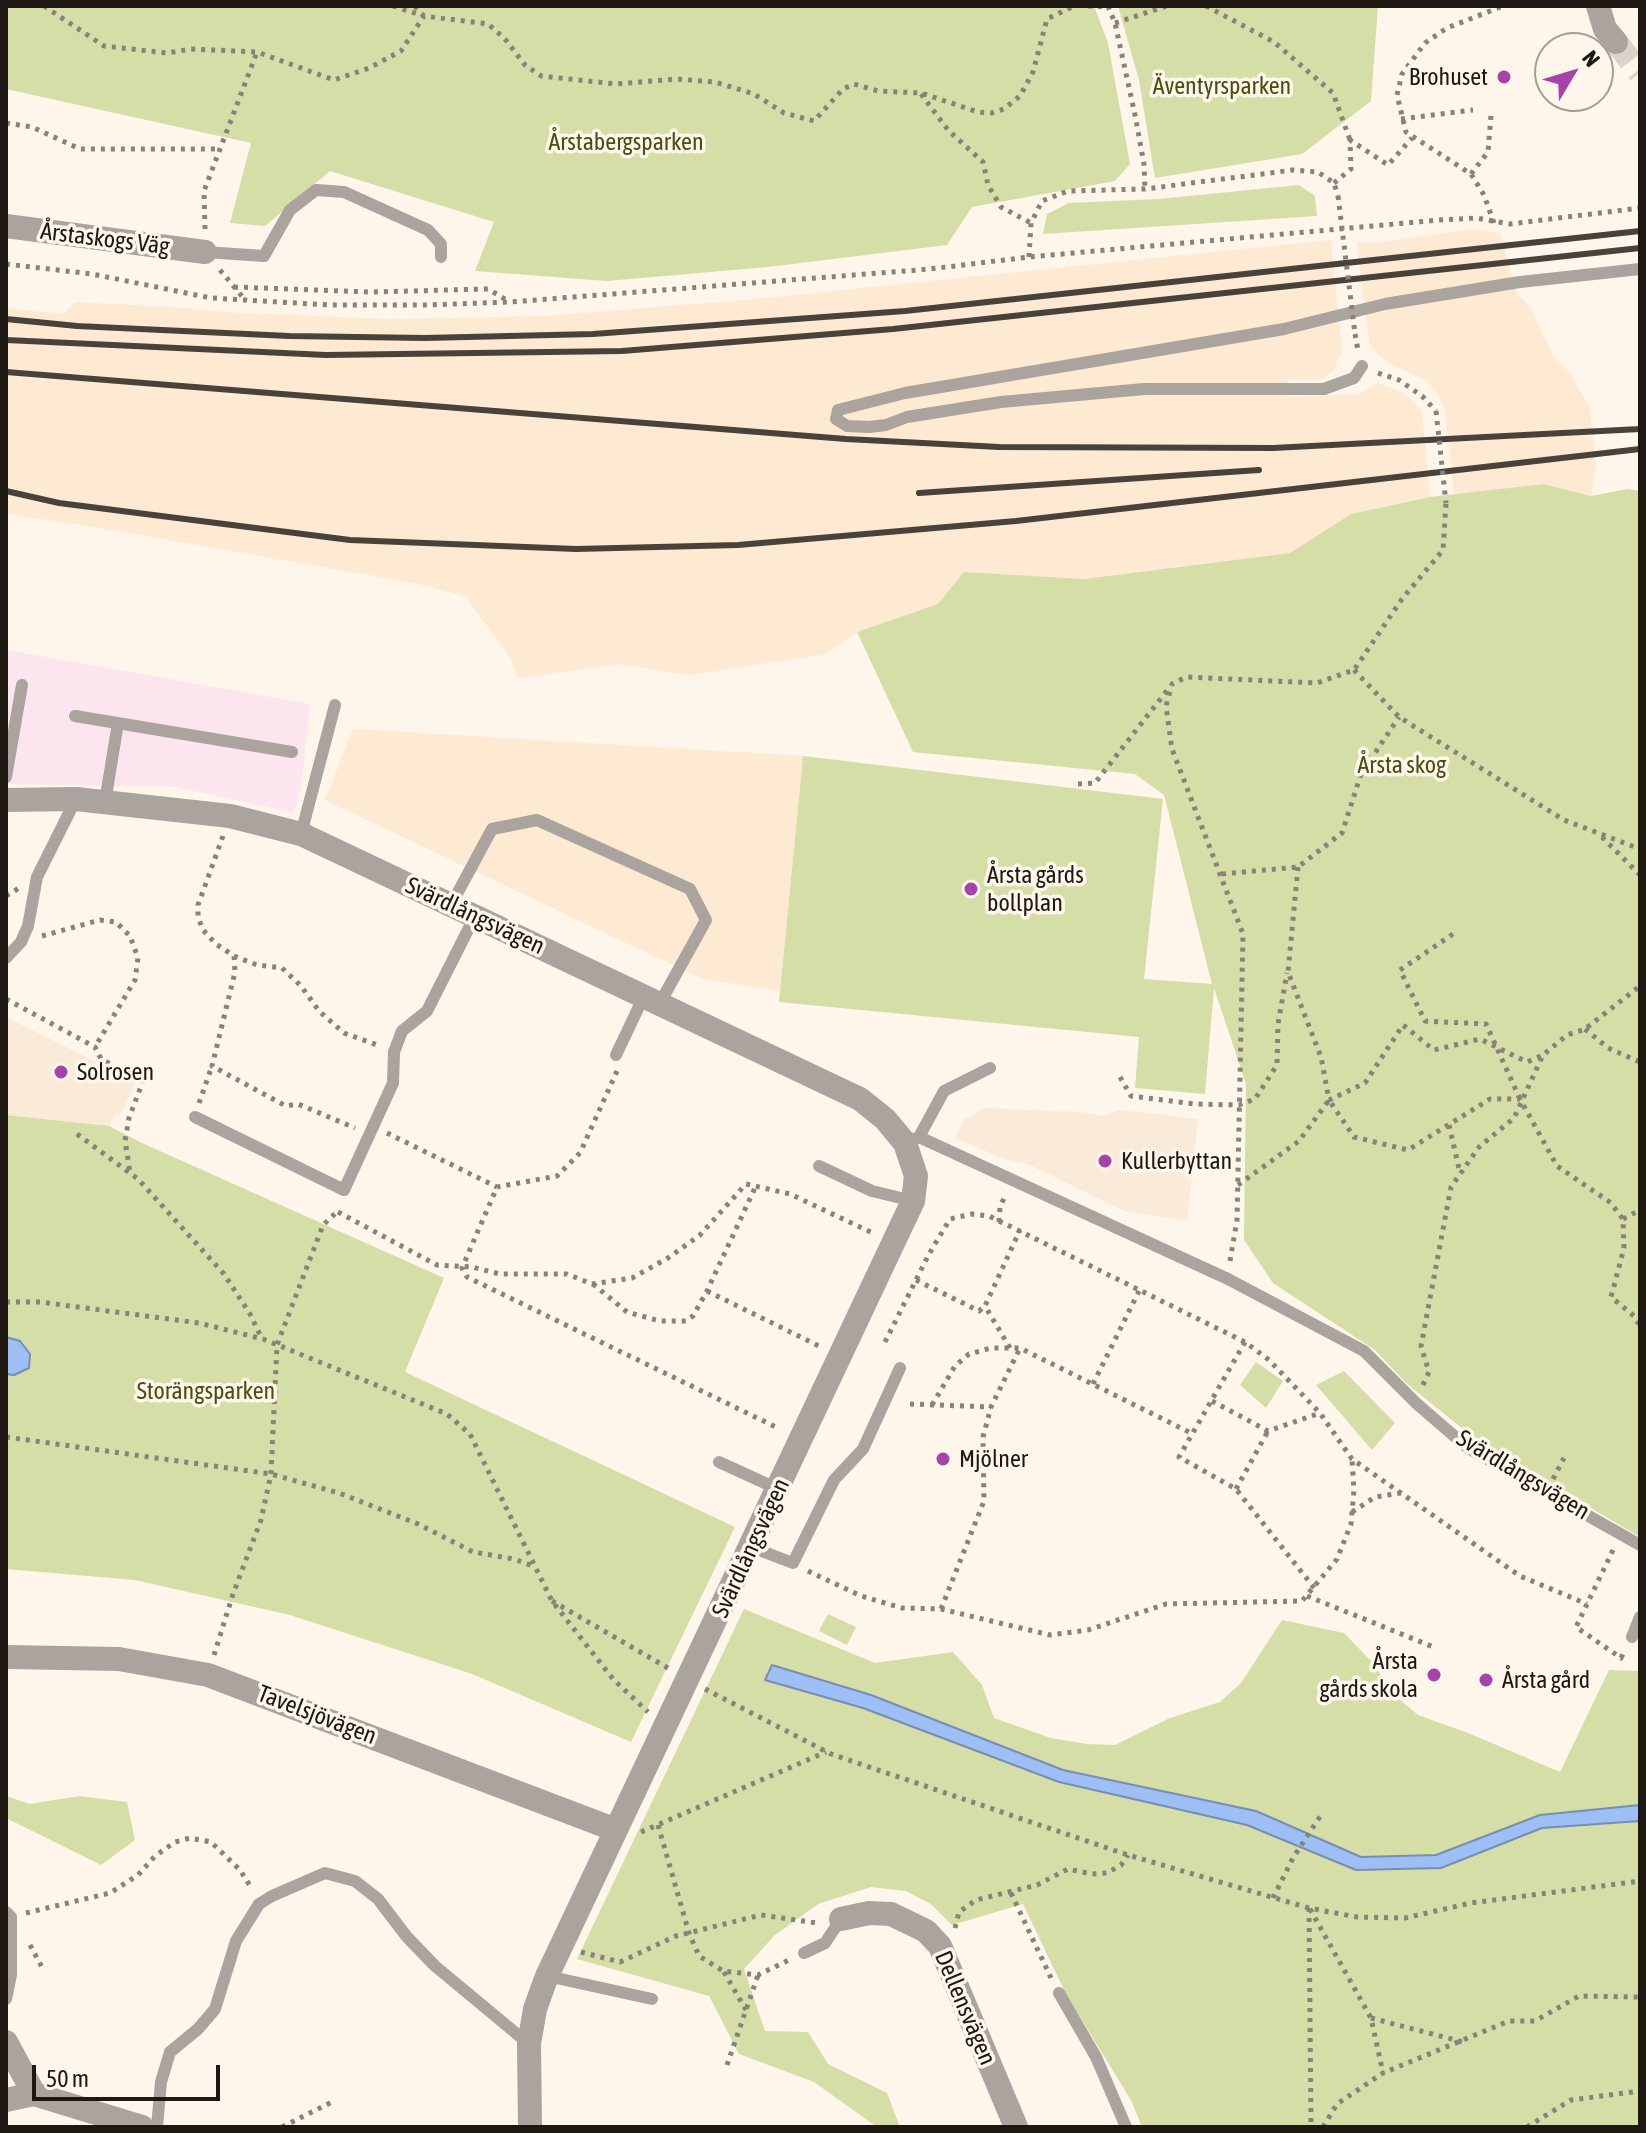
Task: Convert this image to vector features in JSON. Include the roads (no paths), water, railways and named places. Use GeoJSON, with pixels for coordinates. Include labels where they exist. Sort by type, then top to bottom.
{"type":"FeatureCollection","features":[{"type":"Feature","properties":{"kind":"street"},"geometry":{"type":"LineString","coordinates":[[1598,6],[1605,29],[1616,42]]}},
{"type":"Feature","properties":{"kind":"street","name":"Årstaskogs Väg"},"geometry":{"type":"LineString","coordinates":[[6,226],[205,252]]}},
{"type":"Feature","properties":{"kind":"street","name":"Svärdlångsvägen"},"geometry":{"type":"LineString","coordinates":[[6,800],[76,799],[230,816],[301,834],[860,1099],[912,1140],[916,1176],[913,1201],[547,1976],[535,2009],[529,2044],[530,2127]]}},
{"type":"Feature","properties":{"kind":"street","name":"Tavelsjövägen"},"geometry":{"type":"LineString","coordinates":[[6,1657],[119,1659],[208,1675],[616,1830]]}},
{"type":"Feature","properties":{"kind":"street","name":"Dellensvägen"},"geometry":{"type":"LineString","coordinates":[[841,1919],[869,1913],[891,1914],[926,1931],[940,1946],[1016,2127]]}},
{"type":"Feature","properties":{"kind":"street"},"geometry":{"type":"LineString","coordinates":[[6,2042],[34,2094]]}},
{"type":"Feature","properties":{"kind":"street"},"geometry":{"type":"LineString","coordinates":[[6,2100],[34,2094],[142,2127]]}},
{"type":"Feature","properties":{"kind":"lane"},"geometry":{"type":"LineString","coordinates":[[205,252],[264,256],[290,210],[316,190],[344,192],[428,230],[441,244],[441,257]]}},
{"type":"Feature","properties":{"kind":"lane"},"geometry":{"type":"LineString","coordinates":[[1362,366],[1354,378],[1324,389],[1144,389],[1001,402],[907,417],[869,427],[847,426],[836,419],[838,410],[905,393],[1284,329],[1385,304],[1520,282],[1640,269]]}},
{"type":"Feature","properties":{"kind":"lane"},"geometry":{"type":"LineString","coordinates":[[6,777],[22,685]]}},
{"type":"Feature","properties":{"kind":"lane"},"geometry":{"type":"LineString","coordinates":[[301,834],[335,705]]}},
{"type":"Feature","properties":{"kind":"lane"},"geometry":{"type":"LineString","coordinates":[[75,716],[292,752]]}},
{"type":"Feature","properties":{"kind":"lane"},"geometry":{"type":"LineString","coordinates":[[105,802],[118,723]]}},
{"type":"Feature","properties":{"kind":"lane"},"geometry":{"type":"LineString","coordinates":[[6,958],[21,942],[28,926],[37,877],[76,799]]}},
{"type":"Feature","properties":{"kind":"lane"},"geometry":{"type":"LineString","coordinates":[[451,905],[492,829],[537,820],[690,889],[706,920],[616,1055]]}},
{"type":"Feature","properties":{"kind":"lane"},"geometry":{"type":"LineString","coordinates":[[195,1117],[344,1190],[393,1083],[394,1052],[402,1031],[427,1011],[475,916]]}},
{"type":"Feature","properties":{"kind":"lane"},"geometry":{"type":"LineString","coordinates":[[912,1140],[944,1091],[990,1068]]}},
{"type":"Feature","properties":{"kind":"lane","name":"Svärdlångsvägen"},"geometry":{"type":"LineString","coordinates":[[912,1140],[1014,1180],[1228,1279],[1364,1351],[1416,1403],[1468,1448],[1640,1545]]}},
{"type":"Feature","properties":{"kind":"lane"},"geometry":{"type":"LineString","coordinates":[[819,1166],[872,1191],[913,1201]]}},
{"type":"Feature","properties":{"kind":"lane"},"geometry":{"type":"LineString","coordinates":[[751,1547],[793,1563],[834,1480],[863,1449],[900,1368]]}},
{"type":"Feature","properties":{"kind":"lane"},"geometry":{"type":"LineString","coordinates":[[719,1462],[779,1489]]}},
{"type":"Feature","properties":{"kind":"lane"},"geometry":{"type":"LineString","coordinates":[[1632,1637],[1640,1617]]}},
{"type":"Feature","properties":{"kind":"lane"},"geometry":{"type":"LineString","coordinates":[[157,2127],[161,2082],[170,2052],[198,2029],[215,2009],[236,1941],[259,1904],[325,1873],[355,1881],[378,1899],[407,1937],[435,1966],[529,2044]]}},
{"type":"Feature","properties":{"kind":"lane"},"geometry":{"type":"LineString","coordinates":[[6,1999],[11,1975],[8,1914]]}},
{"type":"Feature","properties":{"kind":"lane"},"geometry":{"type":"LineString","coordinates":[[804,1953],[825,1943],[841,1919]]}},
{"type":"Feature","properties":{"kind":"lane"},"geometry":{"type":"LineString","coordinates":[[547,1976],[652,1999]]}},
{"type":"Feature","properties":{"kind":"lane"},"geometry":{"type":"LineString","coordinates":[[1059,1993],[1096,2057],[1126,2127]]}},
{"type":"Feature","properties":{"kind":"water"},"geometry":{"type":"Polygon","coordinates":[[[6,1337],[20,1341],[30,1354],[29,1368],[14,1375],[6,1374],[6,1337]]]}},
{"type":"Feature","properties":{"kind":"water"},"geometry":{"type":"Polygon","coordinates":[[[772,1665],[871,1695],[1063,1770],[1256,1811],[1361,1857],[1436,1855],[1540,1815],[1640,1805],[1640,1821],[1542,1828],[1441,1868],[1356,1870],[1247,1825],[1059,1782],[863,1708],[765,1680],[772,1665]]]}},
{"type":"Feature","properties":{"kind":"tunnel"},"geometry":{"type":"LineString","coordinates":[[1616,42],[1640,73]]}},
{"type":"Feature","properties":{"kind":"railway"},"geometry":{"type":"LineString","coordinates":[[6,319],[77,326],[289,336],[425,338],[593,334],[905,311],[1640,231]]}},
{"type":"Feature","properties":{"kind":"railway"},"geometry":{"type":"LineString","coordinates":[[6,340],[326,355],[622,351],[893,329],[1640,248]]}},
{"type":"Feature","properties":{"kind":"railway"},"geometry":{"type":"LineString","coordinates":[[6,372],[846,439],[999,447],[1273,448],[1640,429]]}},
{"type":"Feature","properties":{"kind":"railway"},"geometry":{"type":"LineString","coordinates":[[6,491],[59,503],[350,540],[576,549],[738,545],[1016,521],[1640,449]]}},
{"type":"Feature","properties":{"kind":"railway"},"geometry":{"type":"LineString","coordinates":[[919,493],[1259,470]]}},
{"type":"Feature","properties":{"kind":"place","name":"Brohuset"},"geometry":{"type":"Point","coordinates":[1504,77]}},
{"type":"Feature","properties":{"kind":"place","name":"Årsta gårds bollplan"},"geometry":{"type":"Point","coordinates":[971,889]}},
{"type":"Feature","properties":{"kind":"place","name":"Solrosen"},"geometry":{"type":"Point","coordinates":[61,1072]}},
{"type":"Feature","properties":{"kind":"place","name":"Kullerbyttan"},"geometry":{"type":"Point","coordinates":[1105,1161]}},
{"type":"Feature","properties":{"kind":"place","name":"Mjölner"},"geometry":{"type":"Point","coordinates":[943,1459]}},
{"type":"Feature","properties":{"kind":"place","name":"Årsta gårds skola"},"geometry":{"type":"Point","coordinates":[1434,1675]}},
{"type":"Feature","properties":{"kind":"place","name":"Årsta gård"},"geometry":{"type":"Point","coordinates":[1486,1680]}},
{"type":"Feature","properties":{"kind":"park label","name":"Äventyrsparken"},"geometry":{"type":"Point","coordinates":[1222,86]}},
{"type":"Feature","properties":{"kind":"park label","name":"Årstabergsparken"},"geometry":{"type":"Point","coordinates":[626,142]}},
{"type":"Feature","properties":{"kind":"park label","name":"Årsta skog"},"geometry":{"type":"Point","coordinates":[1402,765]}},
{"type":"Feature","properties":{"kind":"park label","name":"Storängsparken"},"geometry":{"type":"Point","coordinates":[206,1391]}}]}
